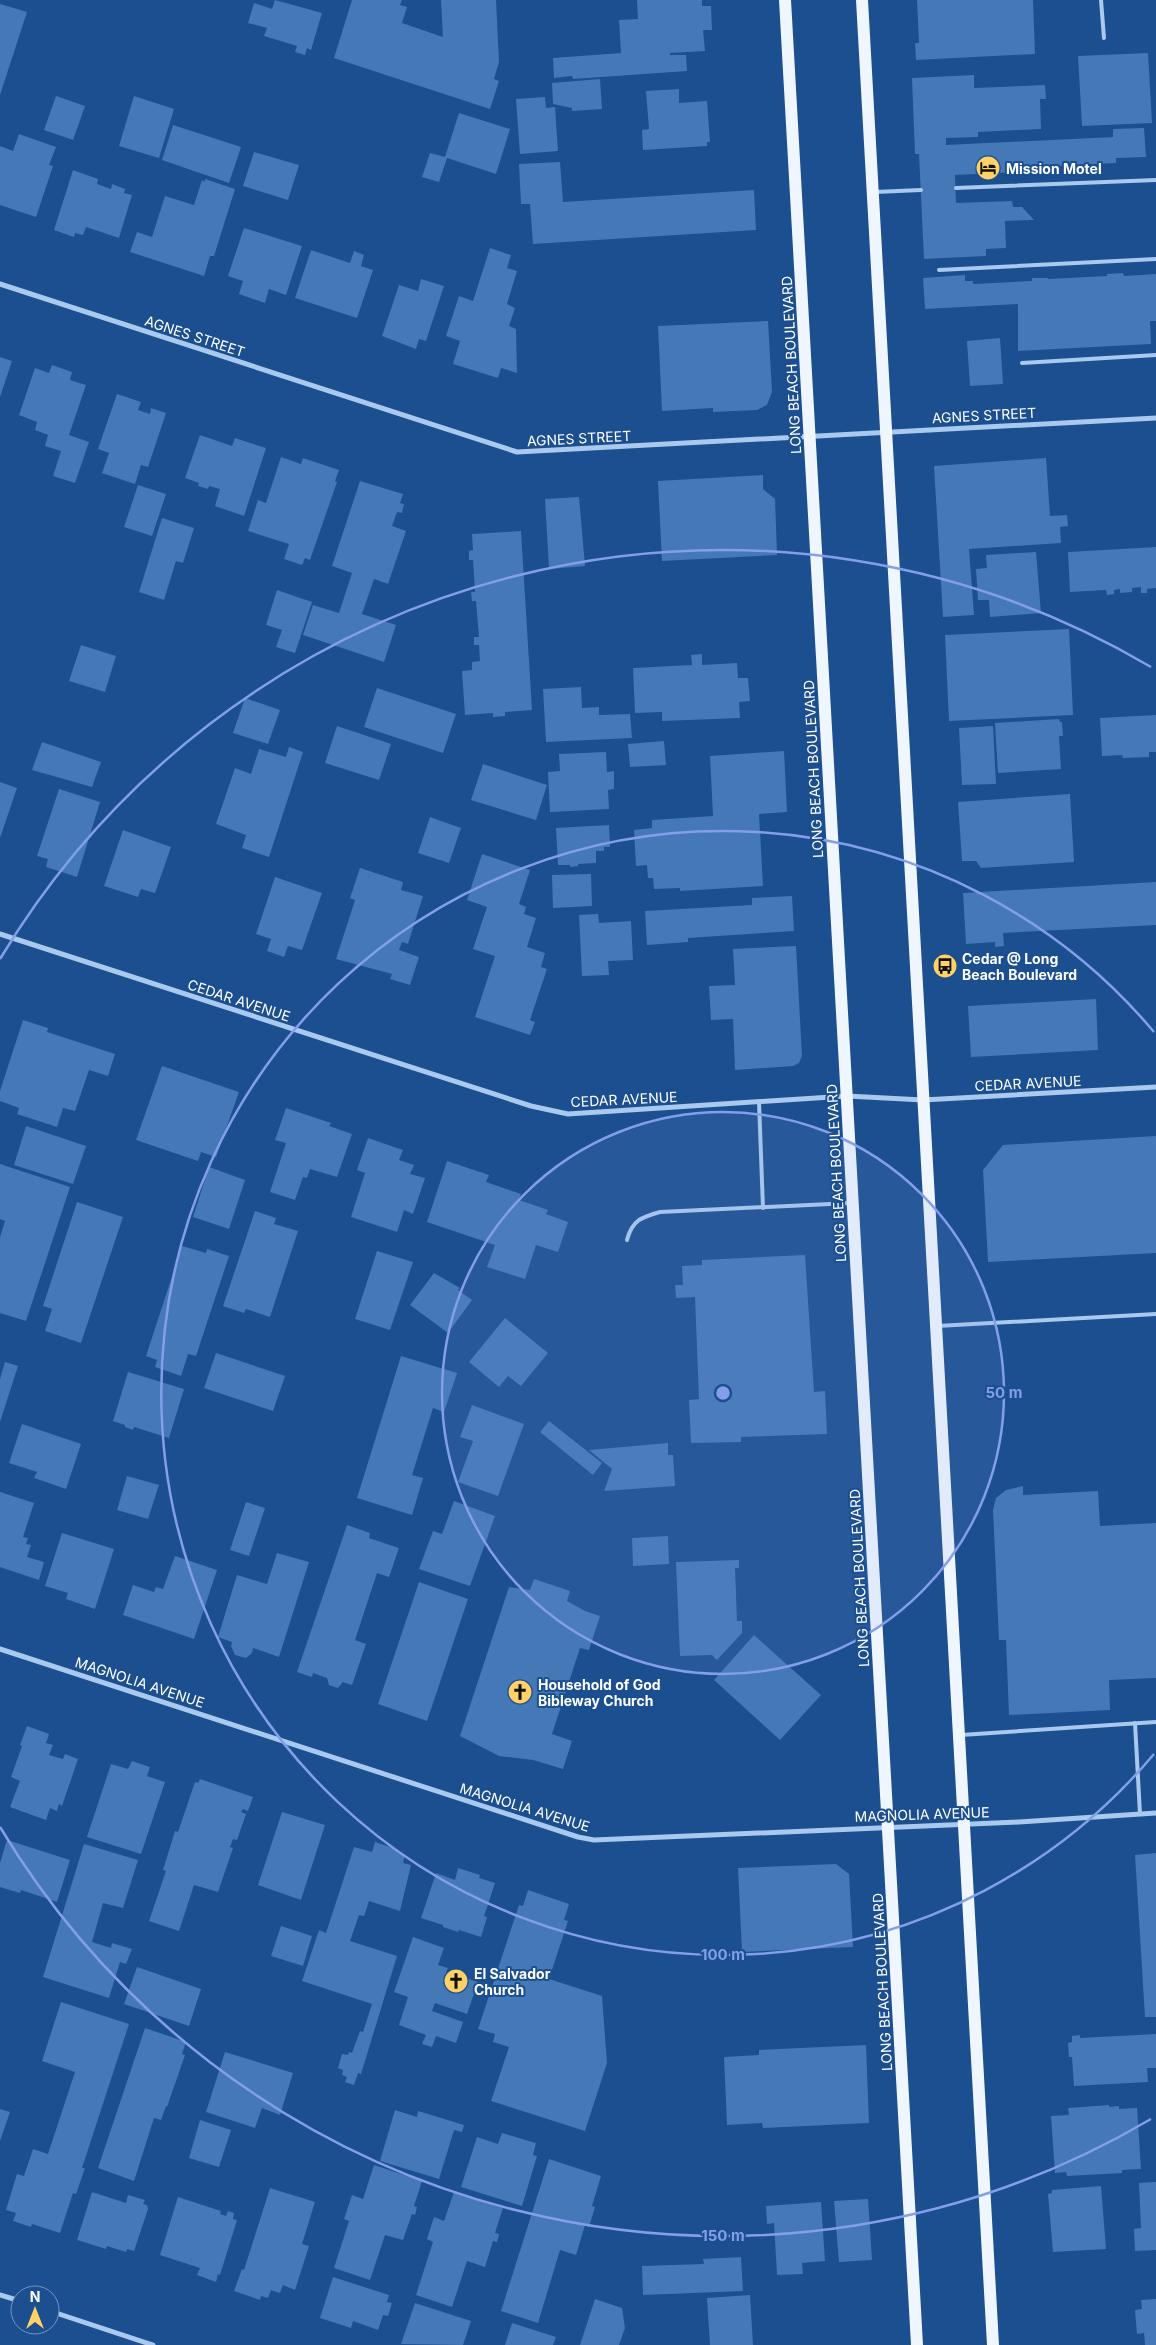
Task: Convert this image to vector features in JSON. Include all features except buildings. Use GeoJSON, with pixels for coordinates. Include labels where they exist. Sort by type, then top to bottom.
{"type":"FeatureCollection","features":[{"type":"Feature","properties":{"kind":"main road","name":"LONG BEACH BOULEVARD"},"geometry":{"type":"LineString","coordinates":[[785,0],[917,2345]]}},
{"type":"Feature","properties":{"kind":"main road"},"geometry":{"type":"LineString","coordinates":[[862,0],[993,2345]]}},
{"type":"Feature","properties":{"kind":"street","name":"AGNES STREET"},"geometry":{"type":"LineString","coordinates":[[0,284],[518,452],[1156,418]]}},
{"type":"Feature","properties":{"kind":"street","name":"CEDAR AVENUE"},"geometry":{"type":"LineString","coordinates":[[0,934],[550,1111],[568,1114],[847,1096],[923,1100],[1156,1087]]}},
{"type":"Feature","properties":{"kind":"street","name":"MAGNOLIA AVENUE"},"geometry":{"type":"LineString","coordinates":[[0,1648],[578,1837],[610,1840],[1156,1813]]}},
{"type":"Feature","properties":{"kind":"street"},"geometry":{"type":"LineString","coordinates":[[60,2314],[153,2345]]}},
{"type":"Feature","properties":{"kind":"lane"},"geometry":{"type":"LineString","coordinates":[[1101,0],[1104,38]]}},
{"type":"Feature","properties":{"kind":"lane"},"geometry":{"type":"LineString","coordinates":[[956,188],[1156,180]]}},
{"type":"Feature","properties":{"kind":"lane"},"geometry":{"type":"LineString","coordinates":[[873,192],[921,190]]}},
{"type":"Feature","properties":{"kind":"lane"},"geometry":{"type":"LineString","coordinates":[[939,270],[1156,259]]}},
{"type":"Feature","properties":{"kind":"lane"},"geometry":{"type":"LineString","coordinates":[[1022,363],[1156,355]]}},
{"type":"Feature","properties":{"kind":"lane"},"geometry":{"type":"LineString","coordinates":[[759,1102],[763,1208]]}},
{"type":"Feature","properties":{"kind":"lane"},"geometry":{"type":"LineString","coordinates":[[627,1240],[630,1230],[641,1217],[660,1212],[853,1203]]}},
{"type":"Feature","properties":{"kind":"lane"},"geometry":{"type":"LineString","coordinates":[[935,1326],[1156,1314]]}},
{"type":"Feature","properties":{"kind":"lane"},"geometry":{"type":"LineString","coordinates":[[958,1736],[1156,1722]]}},
{"type":"Feature","properties":{"kind":"lane"},"geometry":{"type":"LineString","coordinates":[[1135,1723],[1140,1814]]}},
{"type":"Feature","properties":{"kind":"place","name":"Mission Motel"},"geometry":{"type":"Point","coordinates":[988,168]}},
{"type":"Feature","properties":{"kind":"place","name":"Cedar @ Long Beach Boulevard"},"geometry":{"type":"Point","coordinates":[945,966]}},
{"type":"Feature","properties":{"kind":"place","name":"Household of God Bibleway Church"},"geometry":{"type":"Point","coordinates":[520,1692]}},
{"type":"Feature","properties":{"kind":"place","name":"El Salvador Church"},"geometry":{"type":"Point","coordinates":[456,1981]}}]}
